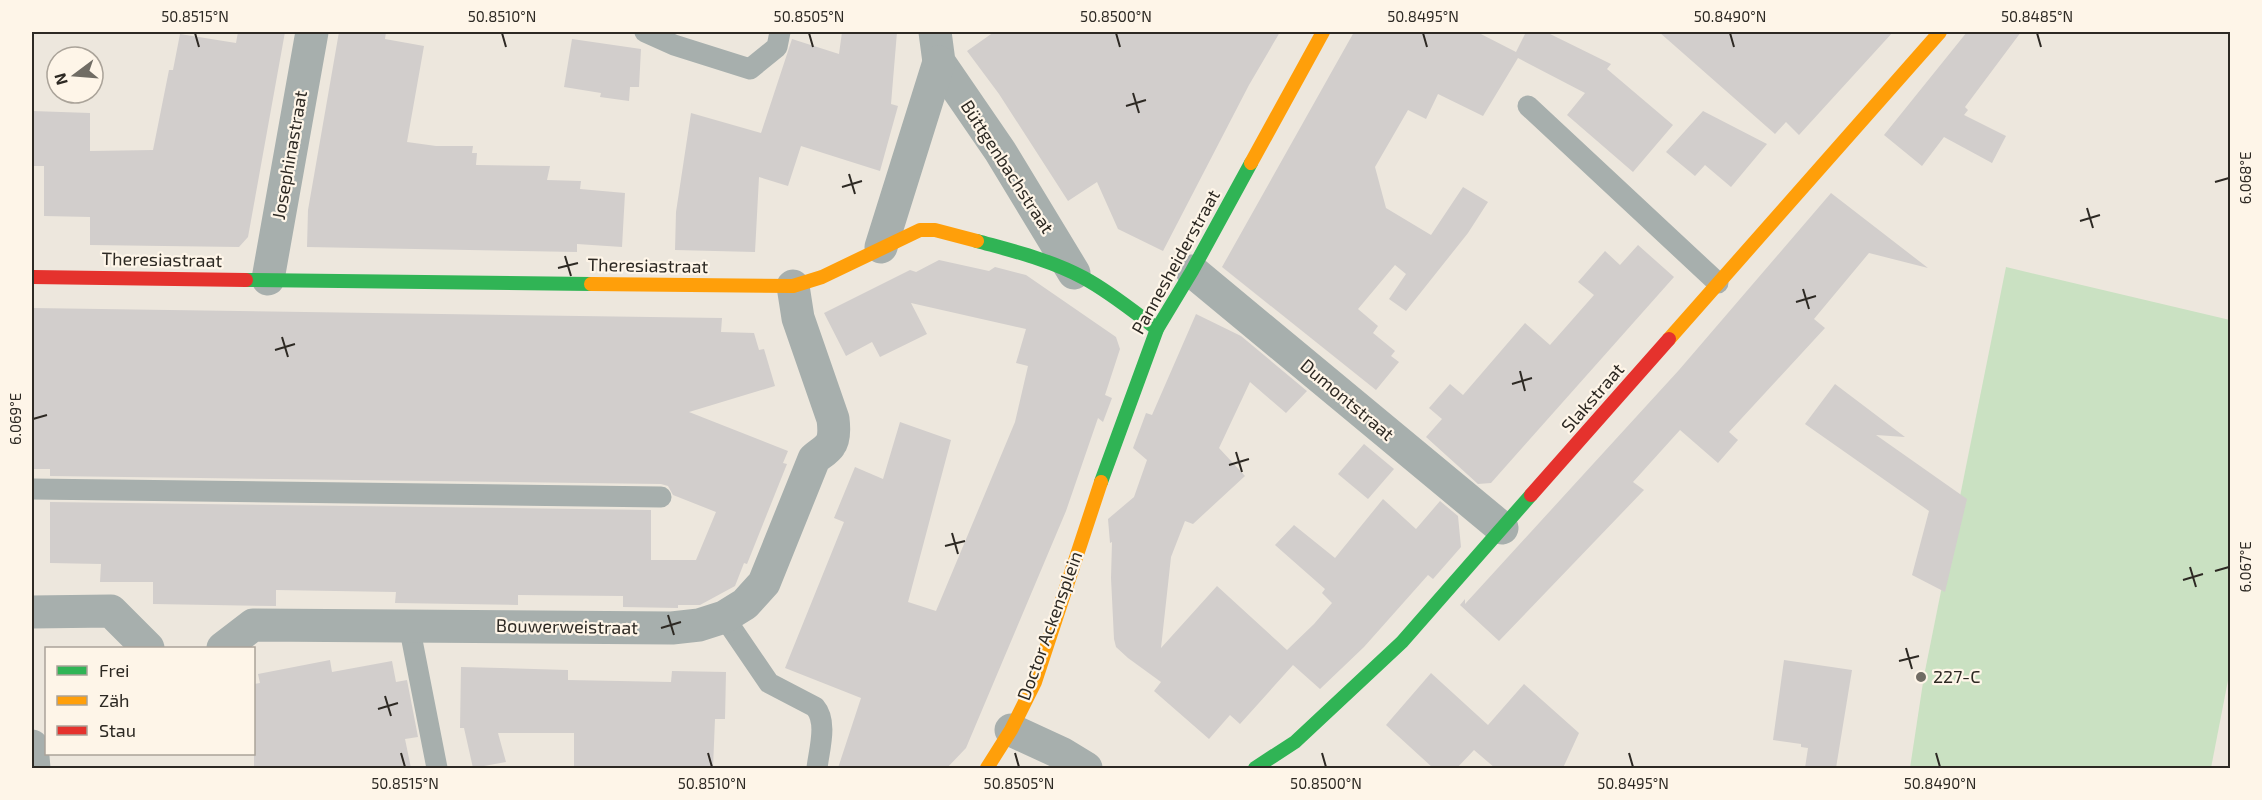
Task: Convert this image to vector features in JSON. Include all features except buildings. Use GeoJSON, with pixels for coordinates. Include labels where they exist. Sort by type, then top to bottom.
{"type":"FeatureCollection","features":[{"type":"Feature","properties":{"kind":"street","name":"Josephinastraat"},"geometry":{"type":"LineString","coordinates":[[268,279],[312,32]]}},
{"type":"Feature","properties":{"kind":"street","name":"Pannesheiderstraat"},"geometry":{"type":"LineString","coordinates":[[1086,522],[1157,328],[1192,271],[1323,32]]}},
{"type":"Feature","properties":{"kind":"street","name":"Slakstraat"},"geometry":{"type":"LineString","coordinates":[[1255,768],[1295,742],[1402,642],[1940,32]]}},
{"type":"Feature","properties":{"kind":"street","name":"Büttgenbachstraat"},"geometry":{"type":"LineString","coordinates":[[881,247],[937,47]]}},
{"type":"Feature","properties":{"kind":"street","name":"Büttgenbachstraat"},"geometry":{"type":"LineString","coordinates":[[937,47],[1074,273]]}},
{"type":"Feature","properties":{"kind":"street","name":"Theresiastraat"},"geometry":{"type":"LineString","coordinates":[[32,277],[793,286],[822,277],[920,230],[935,230],[1036,257],[1074,273],[1103,290],[1157,328]]}},
{"type":"Feature","properties":{"kind":"street","name":"Dumontstraat"},"geometry":{"type":"LineString","coordinates":[[1192,271],[1502,528]]}},
{"type":"Feature","properties":{"kind":"street","name":"Bouwerweistraat"},"geometry":{"type":"LineString","coordinates":[[224,647],[253,625],[672,628],[699,625],[724,617],[745,604],[764,583],[814,459],[830,446],[834,433],[833,419],[798,318],[793,286]]}},
{"type":"Feature","properties":{"kind":"street","name":"Doctor Ackensplein"},"geometry":{"type":"LineString","coordinates":[[987,768],[1011,730],[1035,682],[1086,522]]}},
{"type":"Feature","properties":{"kind":"street"},"geometry":{"type":"LineString","coordinates":[[32,612],[111,611],[147,647]]}},
{"type":"Feature","properties":{"kind":"street"},"geometry":{"type":"LineString","coordinates":[[1011,730],[1063,754],[1086,768]]}},
{"type":"Feature","properties":{"kind":"street"},"geometry":{"type":"LineString","coordinates":[[32,746],[34,768]]}},
{"type":"Feature","properties":{"kind":"lane"},"geometry":{"type":"LineString","coordinates":[[645,32],[674,45],[750,69],[777,47],[780,32]]}},
{"type":"Feature","properties":{"kind":"lane"},"geometry":{"type":"LineString","coordinates":[[1528,106],[1718,283]]}},
{"type":"Feature","properties":{"kind":"lane"},"geometry":{"type":"LineString","coordinates":[[32,489],[661,497]]}},
{"type":"Feature","properties":{"kind":"lane"},"geometry":{"type":"LineString","coordinates":[[724,617],[769,683],[814,706],[819,712],[822,721],[817,768]]}},
{"type":"Feature","properties":{"kind":"lane"},"geometry":{"type":"LineString","coordinates":[[409,625],[438,768]]}},
{"type":"Feature","properties":{"kind":"green space"},"geometry":{"type":"Polygon","coordinates":[[[2006,267],[2230,320],[2230,670],[2211,768],[1910,768],[1924,676],[2006,267]]]}},
{"type":"Feature","properties":{"kind":"traffic: fast"},"geometry":{"type":"LineString","coordinates":[[1101,482],[1157,329],[1192,271],[1251,163]]}},
{"type":"Feature","properties":{"kind":"traffic: fast"},"geometry":{"type":"LineString","coordinates":[[977,241],[1032,256],[1084,278],[1103,289],[1157,329]]}},
{"type":"Feature","properties":{"kind":"traffic: fast"},"geometry":{"type":"LineString","coordinates":[[246,280],[591,284]]}},
{"type":"Feature","properties":{"kind":"traffic: fast"},"geometry":{"type":"LineString","coordinates":[[1255,768],[1295,742],[1402,642],[1531,495]]}},
{"type":"Feature","properties":{"kind":"traffic: slow"},"geometry":{"type":"LineString","coordinates":[[1251,163],[1323,32]]}},
{"type":"Feature","properties":{"kind":"traffic: slow"},"geometry":{"type":"LineString","coordinates":[[1669,339],[1940,32]]}},
{"type":"Feature","properties":{"kind":"traffic: slow"},"geometry":{"type":"LineString","coordinates":[[591,284],[793,286],[822,277],[920,230],[935,230],[977,241]]}},
{"type":"Feature","properties":{"kind":"traffic: slow"},"geometry":{"type":"LineString","coordinates":[[987,768],[1011,730],[1035,682],[1101,482]]}},
{"type":"Feature","properties":{"kind":"traffic: jam"},"geometry":{"type":"LineString","coordinates":[[32,277],[246,280]]}},
{"type":"Feature","properties":{"kind":"traffic: jam"},"geometry":{"type":"LineString","coordinates":[[1531,495],[1669,339]]}},
{"type":"Feature","properties":{"kind":"place","name":"227-C"},"geometry":{"type":"Point","coordinates":[1921,677]}}]}
